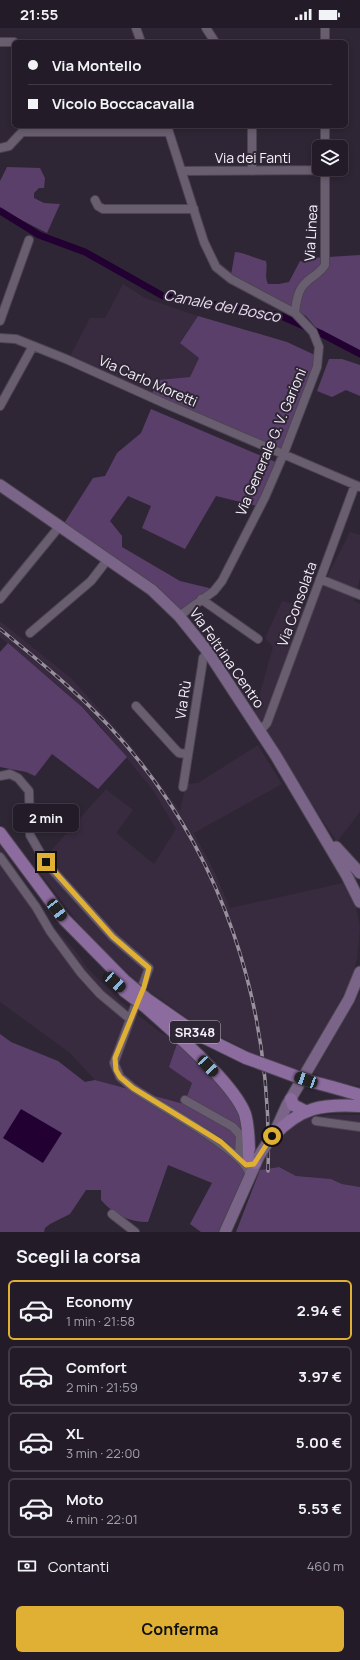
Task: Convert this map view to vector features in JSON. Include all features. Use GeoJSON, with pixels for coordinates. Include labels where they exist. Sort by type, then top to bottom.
{"type":"FeatureCollection","features":[{"type":"Feature","properties":{"kind":"main road","name":"Via Feltrina Centro"},"geometry":{"type":"LineString","coordinates":[[0,485],[152,590],[179,616],[208,652],[260,731],[317,825],[356,869],[360,902]]}},
{"type":"Feature","properties":{"kind":"main road","name":"SR348"},"geometry":{"type":"LineString","coordinates":[[0,833],[64,918],[124,985],[147,1004],[197,1034],[246,1058],[306,1080],[360,1095]]}},
{"type":"Feature","properties":{"kind":"main road"},"geometry":{"type":"LineString","coordinates":[[225,1232],[252,1167],[272,1138],[291,1099],[349,999],[360,972]]}},
{"type":"Feature","properties":{"kind":"main road"},"geometry":{"type":"LineString","coordinates":[[349,999],[360,985]]}},
{"type":"Feature","properties":{"kind":"main road"},"geometry":{"type":"LineString","coordinates":[[147,1004],[230,1090],[244,1113],[249,1138],[249,1157],[252,1167]]}},
{"type":"Feature","properties":{"kind":"main road"},"geometry":{"type":"LineString","coordinates":[[291,1099],[293,1105],[310,1110]]}},
{"type":"Feature","properties":{"kind":"main road"},"geometry":{"type":"LineString","coordinates":[[272,1138],[286,1124],[310,1110],[328,1105],[360,1106]]}},
{"type":"Feature","properties":{"kind":"street"},"geometry":{"type":"LineString","coordinates":[[136,28],[140,40]]}},
{"type":"Feature","properties":{"kind":"street"},"geometry":{"type":"LineString","coordinates":[[206,28],[214,40]]}},
{"type":"Feature","properties":{"kind":"street"},"geometry":{"type":"LineString","coordinates":[[325,28],[325,40]]}},
{"type":"Feature","properties":{"kind":"street"},"geometry":{"type":"LineString","coordinates":[[0,42],[12,42]]}},
{"type":"Feature","properties":{"kind":"street"},"geometry":{"type":"LineString","coordinates":[[252,128],[252,171]]}},
{"type":"Feature","properties":{"kind":"street"},"geometry":{"type":"LineString","coordinates":[[325,128],[325,140]]}},
{"type":"Feature","properties":{"kind":"street"},"geometry":{"type":"LineString","coordinates":[[0,148],[9,146],[22,132],[168,129],[208,252],[216,267],[231,279],[295,312]]}},
{"type":"Feature","properties":{"kind":"street","name":"Via dei Fanti"},"geometry":{"type":"LineString","coordinates":[[182,171],[312,170]]}},
{"type":"Feature","properties":{"kind":"street","name":"Via Linea"},"geometry":{"type":"LineString","coordinates":[[295,312],[298,294],[302,287],[321,272],[325,265],[325,176]]}},
{"type":"Feature","properties":{"kind":"street"},"geometry":{"type":"LineString","coordinates":[[95,200],[98,206],[103,209],[194,209]]}},
{"type":"Feature","properties":{"kind":"street"},"geometry":{"type":"LineString","coordinates":[[0,321],[29,240]]}},
{"type":"Feature","properties":{"kind":"street","name":"Via Generale G. V. Garioni"},"geometry":{"type":"LineString","coordinates":[[179,616],[214,591],[222,581],[265,497],[284,453],[317,367],[319,347],[313,332],[305,321],[295,312]]}},
{"type":"Feature","properties":{"kind":"street","name":"Via Carlo Moretti"},"geometry":{"type":"LineString","coordinates":[[0,338],[16,339],[33,346],[284,453],[357,486]]}},
{"type":"Feature","properties":{"kind":"street"},"geometry":{"type":"LineString","coordinates":[[0,406],[33,346]]}},
{"type":"Feature","properties":{"kind":"street","name":"Via Consolata"},"geometry":{"type":"LineString","coordinates":[[260,731],[267,723],[320,579],[357,486]]}},
{"type":"Feature","properties":{"kind":"street"},"geometry":{"type":"LineString","coordinates":[[0,599],[59,527]]}},
{"type":"Feature","properties":{"kind":"street"},"geometry":{"type":"LineString","coordinates":[[30,634],[91,581],[108,559]]}},
{"type":"Feature","properties":{"kind":"street"},"geometry":{"type":"LineString","coordinates":[[320,579],[360,595]]}},
{"type":"Feature","properties":{"kind":"street"},"geometry":{"type":"LineString","coordinates":[[201,599],[258,640]]}},
{"type":"Feature","properties":{"kind":"street","name":"Via Rù"},"geometry":{"type":"LineString","coordinates":[[183,787],[203,658],[208,652]]}},
{"type":"Feature","properties":{"kind":"street","name":"Via Rù"},"geometry":{"type":"LineString","coordinates":[[136,706],[179,753],[187,754]]}},
{"type":"Feature","properties":{"kind":"street"},"geometry":{"type":"LineString","coordinates":[[0,776],[10,774],[18,778],[29,791],[30,835],[46,862],[113,937],[149,968],[144,987],[115,1058],[116,1070],[120,1077],[150,1099],[221,1142],[252,1167]]}},
{"type":"Feature","properties":{"kind":"street"},"geometry":{"type":"LineString","coordinates":[[0,857],[81,974],[100,994],[130,1019]]}},
{"type":"Feature","properties":{"kind":"street"},"geometry":{"type":"LineString","coordinates":[[185,1100],[232,1127],[240,1135],[239,1157]]}},
{"type":"Feature","properties":{"kind":"street"},"geometry":{"type":"LineString","coordinates":[[316,1122],[360,1127]]}},
{"type":"Feature","properties":{"kind":"street"},"geometry":{"type":"LineString","coordinates":[[112,1214],[135,1232]]}},
{"type":"Feature","properties":{"kind":"shaded area"},"geometry":{"type":"Polygon","coordinates":[[[7,167],[40,168],[45,178],[44,188],[39,188],[34,193],[34,198],[44,203],[60,204],[47,233],[0,209],[0,181],[7,167]]]}},
{"type":"Feature","properties":{"kind":"shaded area"},"geometry":{"type":"Polygon","coordinates":[[[235,252],[266,261],[266,278],[268,284],[289,282],[300,261],[305,262],[312,258],[360,255],[360,354],[352,351],[344,343],[318,330],[306,316],[231,275],[235,252]]]}},
{"type":"Feature","properties":{"kind":"shaded area"},"geometry":{"type":"Polygon","coordinates":[[[123,284],[145,298],[198,316],[180,342],[199,358],[190,377],[158,380],[151,396],[68,360],[90,318],[105,318],[123,284]]]}},
{"type":"Feature","properties":{"kind":"shaded area"},"geometry":{"type":"Polygon","coordinates":[[[198,316],[287,342],[317,356],[282,451],[151,396],[158,380],[190,377],[199,358],[180,343],[198,316]]]}},
{"type":"Feature","properties":{"kind":"shaded area"},"geometry":{"type":"Polygon","coordinates":[[[329,359],[342,359],[360,365],[360,396],[346,390],[332,397],[317,391],[329,359]]]}},
{"type":"Feature","properties":{"kind":"shaded area"},"geometry":{"type":"Polygon","coordinates":[[[151,409],[278,463],[257,506],[216,496],[185,549],[142,528],[151,506],[128,496],[110,521],[122,536],[122,547],[180,581],[213,589],[178,611],[63,525],[93,478],[105,476],[117,453],[141,433],[151,409]]]}},
{"type":"Feature","properties":{"kind":"shaded area"},"geometry":{"type":"Polygon","coordinates":[[[350,532],[360,535],[360,578],[354,601],[360,604],[360,812],[337,842],[266,736],[254,714],[273,647],[265,638],[282,601],[311,608],[350,532]]]}},
{"type":"Feature","properties":{"kind":"shaded area"},"geometry":{"type":"Polygon","coordinates":[[[0,621],[72,679],[129,743],[180,811],[186,784],[198,783],[258,745],[282,784],[194,833],[215,873],[230,908],[343,883],[356,907],[360,928],[357,959],[351,981],[300,1073],[255,1055],[193,1022],[143,987],[91,938],[34,865],[47,855],[106,789],[133,810],[116,833],[154,864],[176,829],[153,790],[97,722],[63,690],[0,637],[0,621]]]}},
{"type":"Feature","properties":{"kind":"shaded area"},"geometry":{"type":"Polygon","coordinates":[[[8,643],[82,707],[127,757],[98,789],[52,754],[35,776],[26,772],[0,767],[0,652],[8,643]]]}},
{"type":"Feature","properties":{"kind":"shaded area"},"geometry":{"type":"Polygon","coordinates":[[[0,845],[36,902],[54,927],[78,954],[87,968],[119,1000],[161,1033],[178,1041],[192,1083],[184,1104],[95,1080],[70,1053],[0,1002],[0,845]]]}},
{"type":"Feature","properties":{"kind":"shaded area"},"geometry":{"type":"Polygon","coordinates":[[[360,993],[360,1086],[341,1083],[313,1074],[360,993]]]}},
{"type":"Feature","properties":{"kind":"shaded area"},"geometry":{"type":"Polygon","coordinates":[[[0,1034],[11,1042],[58,1061],[85,1082],[95,1080],[184,1104],[192,1083],[169,1067],[178,1041],[189,1048],[234,1102],[244,1135],[244,1174],[223,1232],[201,1232],[190,1224],[212,1183],[168,1165],[148,1222],[134,1221],[122,1217],[111,1210],[101,1200],[101,1190],[86,1190],[70,1214],[50,1224],[45,1228],[44,1232],[0,1232],[0,1034]]]}},
{"type":"Feature","properties":{"kind":"shaded area"},"geometry":{"type":"Polygon","coordinates":[[[21,1109],[62,1133],[43,1163],[3,1138],[21,1109]]]}},
{"type":"Feature","properties":{"kind":"shaded area"},"geometry":{"type":"Polygon","coordinates":[[[327,1115],[360,1115],[360,1187],[342,1184],[331,1179],[296,1176],[279,1167],[260,1170],[280,1134],[301,1120],[327,1115]]]}},
{"type":"Feature","properties":{"kind":"shaded area"},"geometry":{"type":"Polygon","coordinates":[[[279,1167],[296,1176],[331,1179],[342,1184],[360,1187],[360,1232],[236,1232],[260,1170],[279,1167]]]}},
{"type":"Feature","properties":{"kind":"waterway","name":"Canale del Bosco"},"geometry":{"type":"LineString","coordinates":[[0,211],[39,235],[85,252],[163,296],[281,316],[322,334],[360,354]]}},
{"type":"Feature","properties":{"kind":"railway"},"geometry":{"type":"LineString","coordinates":[[0,629],[70,688],[96,713],[149,773],[183,824],[211,877],[233,932],[250,990],[261,1049],[267,1110],[268,1171]]}},
{"type":"Feature","properties":{"kind":"route"},"geometry":{"type":"LineString","coordinates":[[46,862],[89,912],[113,937],[139,961],[149,968],[144,987],[115,1058],[114,1063],[120,1077],[126,1083],[150,1099],[221,1142],[246,1165],[254,1164],[272,1136]]}}]}
